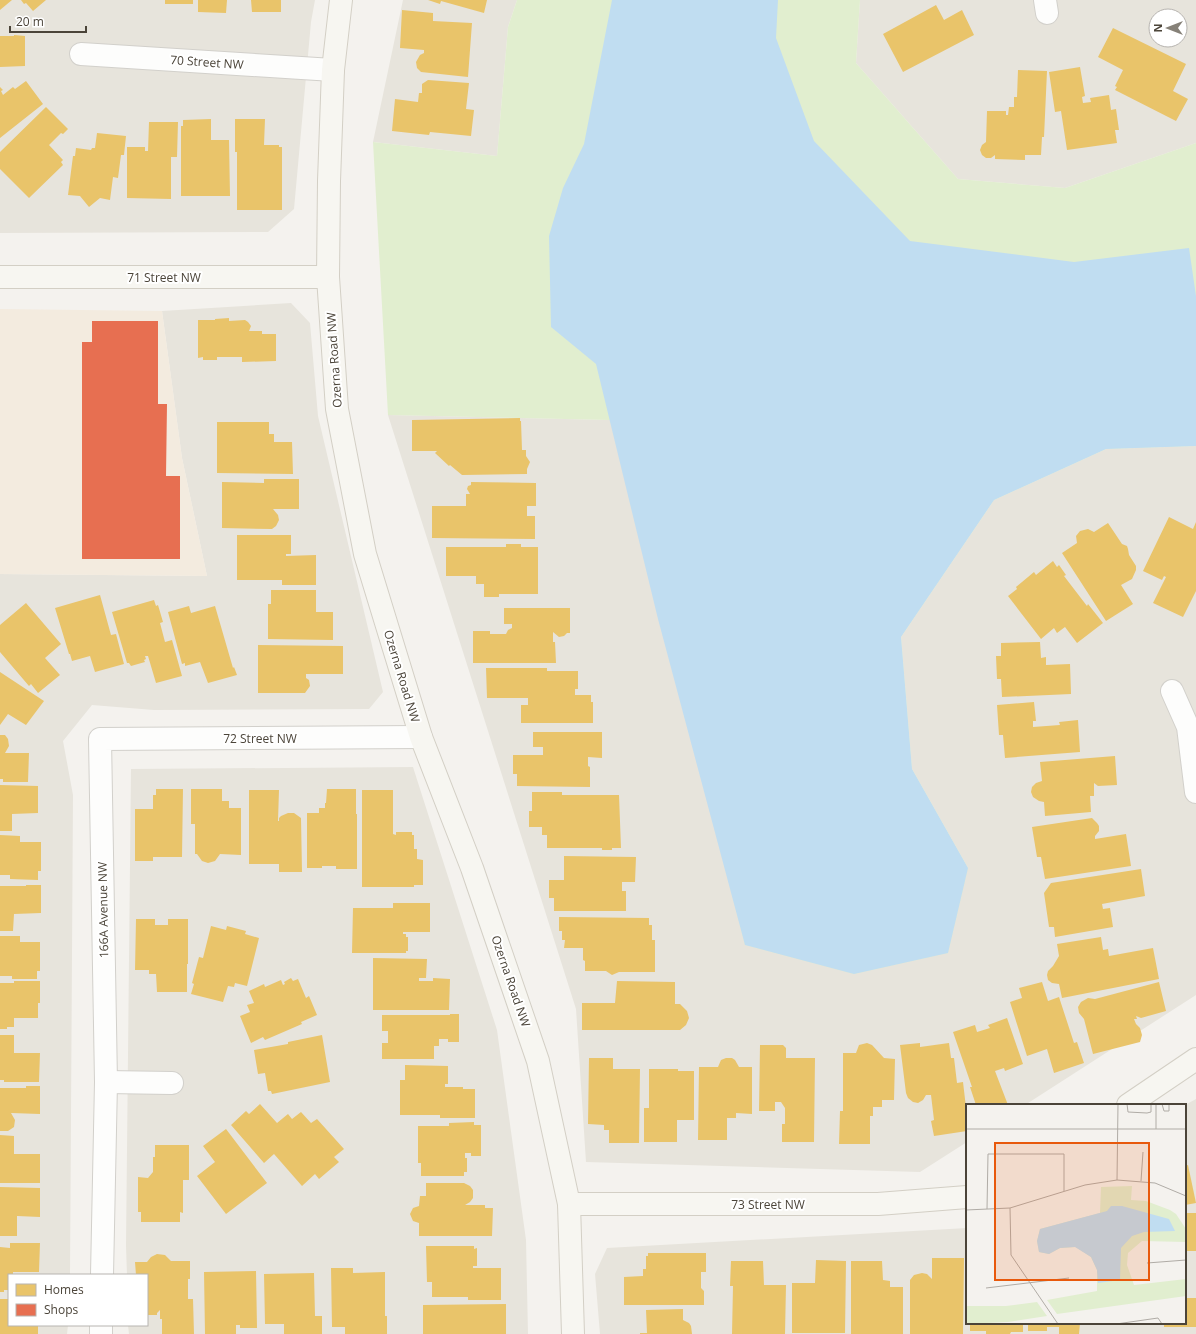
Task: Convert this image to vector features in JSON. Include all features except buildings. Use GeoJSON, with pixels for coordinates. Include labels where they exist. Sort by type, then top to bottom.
{"type":"FeatureCollection","features":[{"type":"Feature","properties":{"kind":"street","name":"Ozerna Road NW"},"geometry":{"type":"LineString","coordinates":[[341,0],[333,70],[329,181],[328,278],[337,409],[364,554],[421,737],[472,868],[538,1061],[569,1204],[572,1334]]}},
{"type":"Feature","properties":{"kind":"street","name":"70 Street NW"},"geometry":{"type":"LineString","coordinates":[[81,54],[333,70]]}},
{"type":"Feature","properties":{"kind":"street","name":"71 Street NW"},"geometry":{"type":"LineString","coordinates":[[0,277],[328,278]]}},
{"type":"Feature","properties":{"kind":"street"},"geometry":{"type":"LineString","coordinates":[[1172,691],[1188,727],[1196,792]]}},
{"type":"Feature","properties":{"kind":"street","name":"72 Street NW"},"geometry":{"type":"LineString","coordinates":[[100,739],[421,737]]}},
{"type":"Feature","properties":{"kind":"street","name":"166A Avenue NW"},"geometry":{"type":"LineString","coordinates":[[100,739],[106,1082],[102,1274]]}},
{"type":"Feature","properties":{"kind":"street"},"geometry":{"type":"LineString","coordinates":[[1129,1104],[1196,1059]]}},
{"type":"Feature","properties":{"kind":"street"},"geometry":{"type":"LineString","coordinates":[[106,1082],[172,1083]]}},
{"type":"Feature","properties":{"kind":"street","name":"73 Street NW"},"geometry":{"type":"LineString","coordinates":[[569,1204],[878,1204],[966,1198]]}},
{"type":"Feature","properties":{"kind":"shaded area"},"geometry":{"type":"Polygon","coordinates":[[[0,0],[315,0],[311,22],[294,209],[268,232],[0,233],[0,0]]]}},
{"type":"Feature","properties":{"kind":"shaded area"},"geometry":{"type":"Polygon","coordinates":[[[403,0],[517,0],[508,27],[497,156],[373,142],[403,0]]]}},
{"type":"Feature","properties":{"kind":"shaded area"},"geometry":{"type":"Polygon","coordinates":[[[860,0],[1196,0],[1196,143],[1065,188],[958,179],[856,63],[860,0]]]}},
{"type":"Feature","properties":{"kind":"shaded area"},"geometry":{"type":"Polygon","coordinates":[[[291,303],[310,323],[318,416],[383,692],[369,709],[154,710],[92,705],[63,741],[73,795],[70,1274],[8,1274],[8,1326],[68,1326],[67,1334],[0,1334],[0,574],[207,576],[182,458],[162,311],[291,303]]]}},
{"type":"Feature","properties":{"kind":"shaded area"},"geometry":{"type":"Polygon","coordinates":[[[0,309],[162,311],[182,458],[207,576],[0,574],[0,309]]]}},
{"type":"Feature","properties":{"kind":"shaded area"},"geometry":{"type":"Polygon","coordinates":[[[388,415],[610,420],[968,868],[912,769],[901,637],[994,500],[1106,449],[1196,446],[1196,995],[1027,1104],[966,1104],[966,1143],[920,1172],[586,1162],[576,1009],[388,415]]]}},
{"type":"Feature","properties":{"kind":"shaded area"},"geometry":{"type":"Polygon","coordinates":[[[413,767],[497,1030],[526,1240],[528,1334],[129,1334],[128,1326],[148,1326],[148,1274],[127,1274],[126,1246],[131,769],[413,767]]]}},
{"type":"Feature","properties":{"kind":"shaded area"},"geometry":{"type":"Polygon","coordinates":[[[1196,1099],[1196,1334],[600,1334],[595,1274],[607,1248],[966,1228],[966,1324],[1186,1324],[1186,1104],[1196,1099]]]}},
{"type":"Feature","properties":{"kind":"green space"},"geometry":{"type":"Polygon","coordinates":[[[517,0],[860,0],[856,63],[958,179],[1065,188],[1196,143],[1196,446],[1106,449],[994,500],[901,637],[912,769],[968,868],[948,953],[854,974],[745,945],[610,420],[388,415],[373,142],[497,156],[508,27],[517,0]]]}},
{"type":"Feature","properties":{"kind":"water"},"geometry":{"type":"Polygon","coordinates":[[[612,0],[778,0],[776,38],[814,141],[910,241],[1074,262],[1189,248],[1196,296],[1196,446],[1106,449],[994,500],[901,637],[912,769],[968,868],[948,953],[854,974],[745,945],[658,619],[596,364],[551,327],[549,236],[563,188],[584,144],[612,0]]]}}]}
